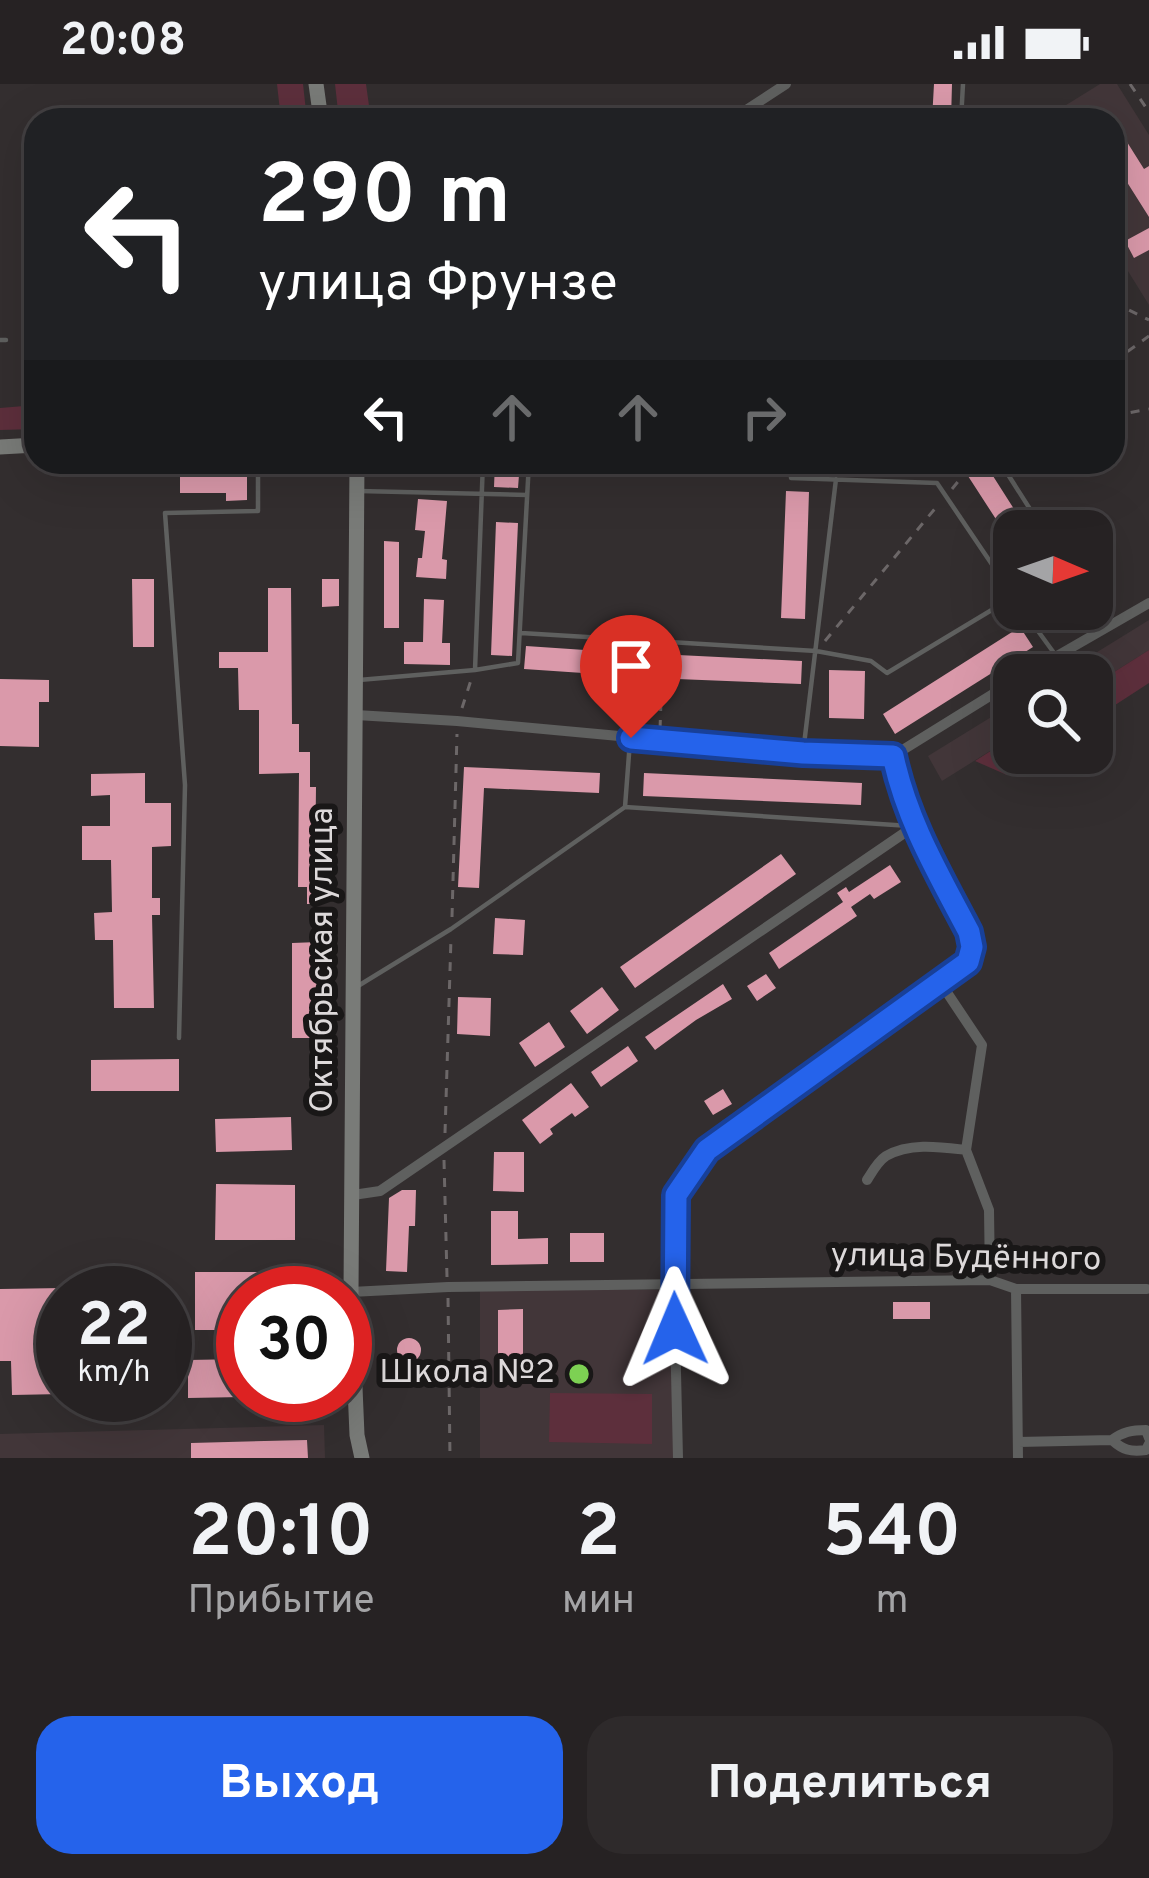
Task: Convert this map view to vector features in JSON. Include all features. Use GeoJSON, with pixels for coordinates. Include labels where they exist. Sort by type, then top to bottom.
{"type":"FeatureCollection","features":[{"type":"Feature","properties":{"kind":"main road","name":"Октябрьская улица"},"geometry":{"type":"LineString","coordinates":[[352,1266],[357,474]]}},
{"type":"Feature","properties":{"kind":"main road","name":"Октябрьская улица"},"geometry":{"type":"LineString","coordinates":[[356,1422],[362,1458]]}},
{"type":"Feature","properties":{"kind":"street"},"geometry":{"type":"LineString","coordinates":[[749,108],[786,84]]}},
{"type":"Feature","properties":{"kind":"street"},"geometry":{"type":"LineString","coordinates":[[1113,625],[1149,603]]}},
{"type":"Feature","properties":{"kind":"street"},"geometry":{"type":"LineString","coordinates":[[1059,654],[1104,630]]}},
{"type":"Feature","properties":{"kind":"street"},"geometry":{"type":"LineString","coordinates":[[356,716],[803,753],[893,756],[993,694]]}},
{"type":"Feature","properties":{"kind":"street"},"geometry":{"type":"LineString","coordinates":[[679,1458],[676,1195],[707,1150],[968,962],[969,932],[914,826],[893,756]]}},
{"type":"Feature","properties":{"kind":"street"},"geometry":{"type":"LineString","coordinates":[[353,1195],[380,1191],[914,826]]}},
{"type":"Feature","properties":{"kind":"street"},"geometry":{"type":"LineString","coordinates":[[940,982],[982,1045],[967,1150],[988,1210],[989,1280]]}},
{"type":"Feature","properties":{"kind":"street"},"geometry":{"type":"LineString","coordinates":[[867,1180],[883,1157],[912,1148],[967,1150]]}},
{"type":"Feature","properties":{"kind":"street","name":"улица Будённого"},"geometry":{"type":"LineString","coordinates":[[372,1291],[989,1280],[1016,1289],[1147,1288]]}},
{"type":"Feature","properties":{"kind":"street"},"geometry":{"type":"LineString","coordinates":[[1016,1289],[1018,1458]]}},
{"type":"Feature","properties":{"kind":"street"},"geometry":{"type":"LineString","coordinates":[[1018,1442],[1112,1440],[1136,1430],[1146,1430],[1149,1441],[1146,1450],[1135,1452],[1123,1450],[1112,1440]]}},
{"type":"Feature","properties":{"kind":"lane"},"geometry":{"type":"LineString","coordinates":[[179,1038],[185,785],[165,513],[258,512],[258,474]]}},
{"type":"Feature","properties":{"kind":"lane"},"geometry":{"type":"LineString","coordinates":[[475,670],[483,474]]}},
{"type":"Feature","properties":{"kind":"lane"},"geometry":{"type":"LineString","coordinates":[[356,681],[518,663],[528,474]]}},
{"type":"Feature","properties":{"kind":"lane"},"geometry":{"type":"LineString","coordinates":[[791,474],[791,478],[937,483],[993,566]]}},
{"type":"Feature","properties":{"kind":"lane"},"geometry":{"type":"LineString","coordinates":[[1007,474],[1030,510]]}},
{"type":"Feature","properties":{"kind":"lane"},"geometry":{"type":"LineString","coordinates":[[803,753],[836,479]]}},
{"type":"Feature","properties":{"kind":"lane"},"geometry":{"type":"LineString","coordinates":[[358,490],[527,495]]}},
{"type":"Feature","properties":{"kind":"lane"},"geometry":{"type":"LineString","coordinates":[[521,633],[816,651],[871,661],[887,673],[993,609]]}},
{"type":"Feature","properties":{"kind":"lane"},"geometry":{"type":"LineString","coordinates":[[625,807],[631,738]]}},
{"type":"Feature","properties":{"kind":"lane"},"geometry":{"type":"LineString","coordinates":[[353,988],[451,929],[625,807],[914,826]]}},
{"type":"Feature","properties":{"kind":"path"},"geometry":{"type":"LineString","coordinates":[[1130,84],[1149,112]]}},
{"type":"Feature","properties":{"kind":"path"},"geometry":{"type":"LineString","coordinates":[[816,651],[964,474]]}},
{"type":"Feature","properties":{"kind":"path"},"geometry":{"type":"LineString","coordinates":[[659,740],[663,640]]}},
{"type":"Feature","properties":{"kind":"path"},"geometry":{"type":"LineString","coordinates":[[450,1458],[444,1148],[457,721],[475,670]]}},
{"type":"Feature","properties":{"kind":"shaded area"},"geometry":{"type":"Polygon","coordinates":[[[277,84],[303,84],[306,108],[280,108],[277,84]]]}},
{"type":"Feature","properties":{"kind":"shaded area"},"geometry":{"type":"Polygon","coordinates":[[[335,84],[366,84],[369,108],[338,108],[335,84]]]}},
{"type":"Feature","properties":{"kind":"shaded area"},"geometry":{"type":"Polygon","coordinates":[[[1100,84],[1117,84],[1149,135],[1149,305],[1125,266],[1125,108],[1061,108],[1100,84]]]}},
{"type":"Feature","properties":{"kind":"shaded area"},"geometry":{"type":"Polygon","coordinates":[[[24,406],[24,429],[0,430],[0,408],[24,406]]]}},
{"type":"Feature","properties":{"kind":"shaded area"},"geometry":{"type":"Polygon","coordinates":[[[1149,620],[1149,650],[1113,673],[1113,654],[1094,654],[1149,620]]]}},
{"type":"Feature","properties":{"kind":"shaded area"},"geometry":{"type":"Polygon","coordinates":[[[1149,650],[1149,683],[1113,706],[1113,673],[1149,650]]]}},
{"type":"Feature","properties":{"kind":"shaded area"},"geometry":{"type":"Polygon","coordinates":[[[993,716],[993,749],[942,781],[928,756],[993,716]]]}},
{"type":"Feature","properties":{"kind":"shaded area"},"geometry":{"type":"Polygon","coordinates":[[[993,749],[993,769],[975,761],[993,749]]]}},
{"type":"Feature","properties":{"kind":"shaded area","name":"Школа №2"},"geometry":{"type":"Polygon","coordinates":[[[480,1289],[678,1290],[678,1458],[480,1458],[480,1289]]]}},
{"type":"Feature","properties":{"kind":"shaded area"},"geometry":{"type":"Polygon","coordinates":[[[550,1393],[652,1394],[652,1444],[549,1442],[550,1393]]]}},
{"type":"Feature","properties":{"kind":"shaded area"},"geometry":{"type":"Polygon","coordinates":[[[324,1425],[325,1458],[0,1458],[0,1434],[324,1425]]]}},
{"type":"Feature","properties":{"kind":"building"},"geometry":{"type":"Polygon","coordinates":[[[934,84],[952,84],[951,108],[933,108],[934,84]]]}},
{"type":"Feature","properties":{"kind":"building"},"geometry":{"type":"Polygon","coordinates":[[[1125,143],[1144,169],[1149,166],[1149,217],[1125,179],[1125,143]]]}},
{"type":"Feature","properties":{"kind":"building"},"geometry":{"type":"Polygon","coordinates":[[[1149,228],[1149,250],[1134,258],[1125,241],[1149,228]]]}},
{"type":"Feature","properties":{"kind":"building"},"geometry":{"type":"Polygon","coordinates":[[[180,474],[247,474],[247,500],[226,501],[226,493],[180,493],[180,474]]]}},
{"type":"Feature","properties":{"kind":"building"},"geometry":{"type":"Polygon","coordinates":[[[495,474],[519,474],[518,488],[494,487],[495,474]]]}},
{"type":"Feature","properties":{"kind":"building"},"geometry":{"type":"Polygon","coordinates":[[[971,474],[992,474],[1015,510],[993,510],[993,515],[968,476],[971,474]]]}},
{"type":"Feature","properties":{"kind":"building"},"geometry":{"type":"Polygon","coordinates":[[[786,491],[809,492],[805,619],[781,618],[786,491]]]}},
{"type":"Feature","properties":{"kind":"building"},"geometry":{"type":"Polygon","coordinates":[[[418,499],[447,501],[442,559],[447,560],[446,579],[416,577],[425,531],[415,530],[418,499]]]}},
{"type":"Feature","properties":{"kind":"building"},"geometry":{"type":"Polygon","coordinates":[[[496,522],[518,523],[512,656],[491,655],[496,522]]]}},
{"type":"Feature","properties":{"kind":"building"},"geometry":{"type":"Polygon","coordinates":[[[384,541],[399,542],[399,628],[384,628],[384,541]]]}},
{"type":"Feature","properties":{"kind":"building"},"geometry":{"type":"Polygon","coordinates":[[[132,579],[154,579],[154,647],[133,647],[132,579]]]}},
{"type":"Feature","properties":{"kind":"building"},"geometry":{"type":"Polygon","coordinates":[[[322,579],[339,579],[339,606],[322,607],[322,579]]]}},
{"type":"Feature","properties":{"kind":"building"},"geometry":{"type":"Polygon","coordinates":[[[268,588],[291,588],[292,724],[299,724],[299,752],[310,752],[310,787],[316,787],[315,872],[321,873],[320,904],[307,904],[307,887],[298,887],[299,773],[259,774],[259,710],[239,710],[238,668],[219,668],[219,652],[268,652],[268,588]]]}},
{"type":"Feature","properties":{"kind":"building"},"geometry":{"type":"Polygon","coordinates":[[[424,599],[444,600],[442,643],[450,643],[450,665],[404,664],[404,642],[423,642],[424,599]]]}},
{"type":"Feature","properties":{"kind":"building"},"geometry":{"type":"Polygon","coordinates":[[[1015,630],[1022,630],[1033,647],[1022,654],[993,654],[993,672],[895,734],[883,714],[1015,630]]]}},
{"type":"Feature","properties":{"kind":"building"},"geometry":{"type":"Polygon","coordinates":[[[526,646],[644,654],[642,677],[524,669],[526,646]]]}},
{"type":"Feature","properties":{"kind":"building"},"geometry":{"type":"Polygon","coordinates":[[[678,655],[802,661],[801,684],[677,679],[678,655]]]}},
{"type":"Feature","properties":{"kind":"building"},"geometry":{"type":"Polygon","coordinates":[[[829,670],[865,671],[864,719],[829,718],[829,670]]]}},
{"type":"Feature","properties":{"kind":"building"},"geometry":{"type":"Polygon","coordinates":[[[0,679],[49,680],[49,702],[39,702],[39,747],[0,746],[0,679]]]}},
{"type":"Feature","properties":{"kind":"building"},"geometry":{"type":"Polygon","coordinates":[[[464,767],[600,773],[599,793],[484,788],[479,888],[458,887],[464,767]]]}},
{"type":"Feature","properties":{"kind":"building"},"geometry":{"type":"Polygon","coordinates":[[[145,773],[145,803],[171,803],[171,846],[152,847],[152,898],[160,898],[160,915],[152,915],[154,1008],[114,1008],[113,940],[95,940],[94,913],[112,912],[111,860],[82,860],[82,826],[110,826],[110,795],[91,796],[91,774],[145,773]]]}},
{"type":"Feature","properties":{"kind":"building"},"geometry":{"type":"Polygon","coordinates":[[[644,773],[862,783],[861,805],[643,796],[644,773]]]}},
{"type":"Feature","properties":{"kind":"building"},"geometry":{"type":"Polygon","coordinates":[[[781,854],[796,874],[635,988],[620,967],[781,854]]]}},
{"type":"Feature","properties":{"kind":"building"},"geometry":{"type":"Polygon","coordinates":[[[890,865],[901,882],[851,907],[857,916],[779,969],[769,953],[843,902],[837,893],[846,887],[849,892],[890,865]]]}},
{"type":"Feature","properties":{"kind":"building"},"geometry":{"type":"Polygon","coordinates":[[[495,918],[525,920],[523,955],[493,954],[495,918]]]}},
{"type":"Feature","properties":{"kind":"building"},"geometry":{"type":"Polygon","coordinates":[[[318,942],[318,1038],[292,1038],[292,943],[318,942]]]}},
{"type":"Feature","properties":{"kind":"building"},"geometry":{"type":"Polygon","coordinates":[[[766,974],[776,988],[757,1001],[747,986],[766,974]]]}},
{"type":"Feature","properties":{"kind":"building"},"geometry":{"type":"Polygon","coordinates":[[[723,984],[732,999],[655,1050],[645,1037],[723,984]]]}},
{"type":"Feature","properties":{"kind":"building"},"geometry":{"type":"Polygon","coordinates":[[[602,987],[619,1010],[587,1034],[570,1011],[602,987]]]}},
{"type":"Feature","properties":{"kind":"building"},"geometry":{"type":"Polygon","coordinates":[[[458,997],[491,998],[490,1036],[457,1034],[458,997]]]}},
{"type":"Feature","properties":{"kind":"building"},"geometry":{"type":"Polygon","coordinates":[[[549,1022],[565,1047],[535,1067],[519,1043],[549,1022]]]}},
{"type":"Feature","properties":{"kind":"building"},"geometry":{"type":"Polygon","coordinates":[[[628,1046],[638,1061],[601,1087],[591,1072],[628,1046]]]}},
{"type":"Feature","properties":{"kind":"building"},"geometry":{"type":"Polygon","coordinates":[[[179,1059],[179,1091],[91,1091],[91,1060],[179,1059]]]}},
{"type":"Feature","properties":{"kind":"building"},"geometry":{"type":"Polygon","coordinates":[[[571,1083],[589,1107],[550,1129],[553,1134],[540,1144],[522,1120],[571,1083]]]}},
{"type":"Feature","properties":{"kind":"building"},"geometry":{"type":"Polygon","coordinates":[[[723,1089],[732,1104],[713,1115],[704,1101],[723,1089]]]}},
{"type":"Feature","properties":{"kind":"building"},"geometry":{"type":"Polygon","coordinates":[[[291,1117],[292,1150],[216,1152],[215,1119],[291,1117]]]}},
{"type":"Feature","properties":{"kind":"building"},"geometry":{"type":"Polygon","coordinates":[[[494,1152],[524,1152],[524,1192],[493,1191],[494,1152]]]}},
{"type":"Feature","properties":{"kind":"building"},"geometry":{"type":"Polygon","coordinates":[[[216,1184],[295,1185],[295,1240],[215,1240],[216,1184]]]}},
{"type":"Feature","properties":{"kind":"building"},"geometry":{"type":"Polygon","coordinates":[[[402,1190],[416,1190],[407,1272],[386,1271],[389,1198],[402,1190]]]}},
{"type":"Feature","properties":{"kind":"building"},"geometry":{"type":"Polygon","coordinates":[[[491,1211],[518,1211],[518,1239],[548,1238],[548,1264],[491,1265],[491,1211]]]}},
{"type":"Feature","properties":{"kind":"building"},"geometry":{"type":"Polygon","coordinates":[[[570,1233],[604,1233],[604,1262],[570,1262],[570,1233]]]}},
{"type":"Feature","properties":{"kind":"building"},"geometry":{"type":"Polygon","coordinates":[[[195,1272],[216,1272],[216,1330],[195,1330],[195,1272]]]}},
{"type":"Feature","properties":{"kind":"building"},"geometry":{"type":"Polygon","coordinates":[[[36,1288],[36,1395],[12,1395],[11,1361],[0,1361],[0,1289],[36,1288]]]}},
{"type":"Feature","properties":{"kind":"building"},"geometry":{"type":"Polygon","coordinates":[[[893,1302],[930,1302],[930,1319],[893,1319],[893,1302]]]}},
{"type":"Feature","properties":{"kind":"building"},"geometry":{"type":"Polygon","coordinates":[[[523,1309],[523,1373],[498,1373],[498,1310],[523,1309]]]}},
{"type":"Feature","properties":{"kind":"building"},"geometry":{"type":"Polygon","coordinates":[[[409,1338],[418,1341],[418,1359],[409,1362],[400,1359],[397,1350],[400,1341],[409,1338]]]}},
{"type":"Feature","properties":{"kind":"building"},"geometry":{"type":"Polygon","coordinates":[[[216,1359],[216,1397],[192,1398],[192,1360],[216,1359]]]}},
{"type":"Feature","properties":{"kind":"building"},"geometry":{"type":"Polygon","coordinates":[[[307,1440],[308,1458],[191,1458],[191,1443],[307,1440]]]}},
{"type":"Feature","properties":{"kind":"place","name":"Школа №2"},"geometry":{"type":"Point","coordinates":[579,1374]}},
{"type":"Feature","properties":{"kind":"route"},"geometry":{"type":"LineString","coordinates":[[631,738],[893,756],[914,826],[969,932],[972,947],[968,962],[707,1150],[676,1195],[675,1329]]}}]}
